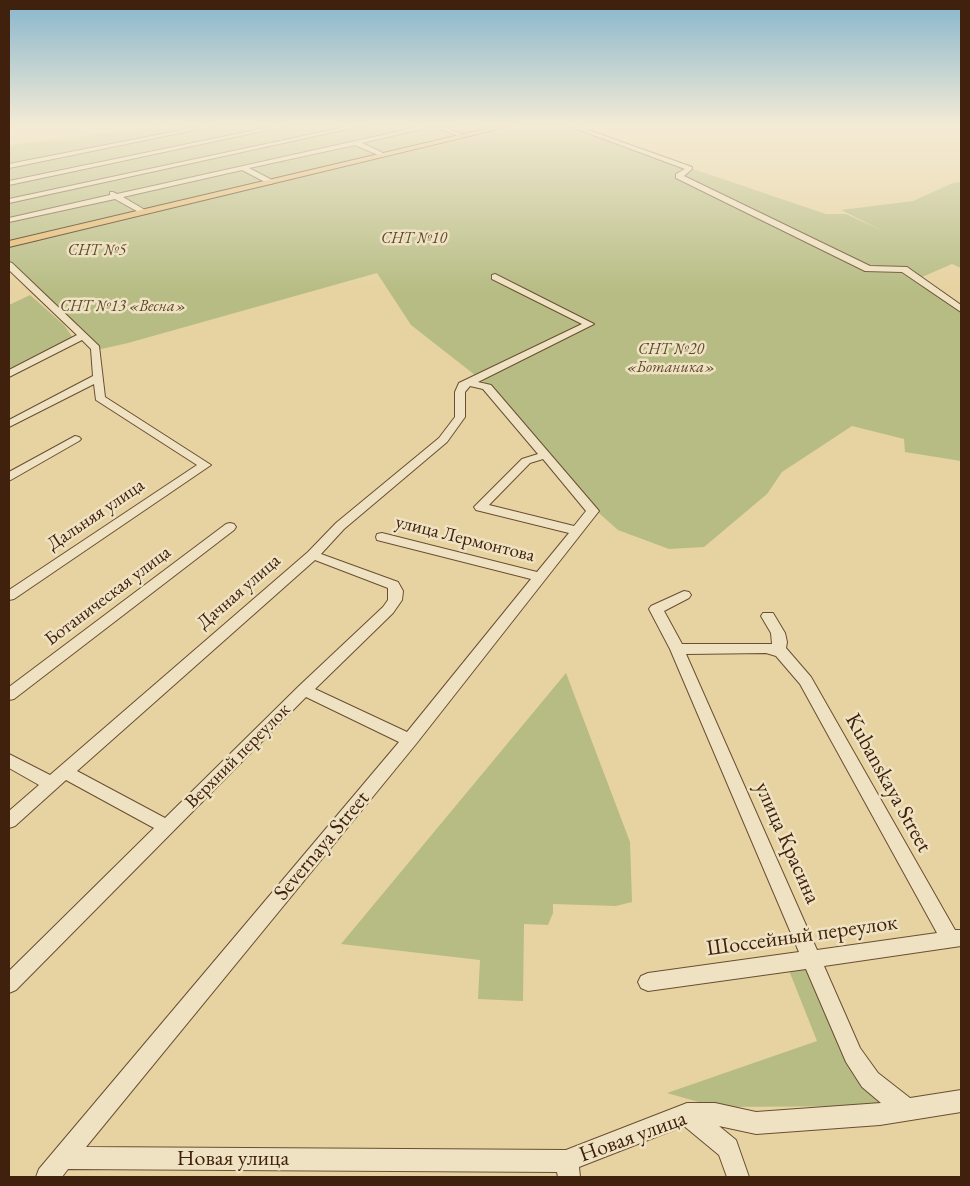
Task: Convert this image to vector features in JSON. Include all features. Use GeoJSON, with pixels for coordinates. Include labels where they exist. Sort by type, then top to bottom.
{"type":"FeatureCollection","features":[{"type":"Feature","properties":{"kind":"main road"},"geometry":{"type":"LineString","coordinates":[[9,244],[269,182]]}},
{"type":"Feature","properties":{"kind":"street"},"geometry":{"type":"LineString","coordinates":[[9,201],[97,181]]}},
{"type":"Feature","properties":{"kind":"street"},"geometry":{"type":"LineString","coordinates":[[9,220],[182,181]]}},
{"type":"Feature","properties":{"kind":"street"},"geometry":{"type":"LineString","coordinates":[[690,181],[868,269],[904,269],[961,308]]}},
{"type":"Feature","properties":{"kind":"street"},"geometry":{"type":"LineString","coordinates":[[94,182],[102,187]]}},
{"type":"Feature","properties":{"kind":"street"},"geometry":{"type":"LineString","coordinates":[[109,192],[142,212]]}},
{"type":"Feature","properties":{"kind":"street"},"geometry":{"type":"LineString","coordinates":[[9,265],[96,348],[98,378],[9,424]]}},
{"type":"Feature","properties":{"kind":"street"},"geometry":{"type":"LineString","coordinates":[[472,383],[588,324],[495,277]]}},
{"type":"Feature","properties":{"kind":"street"},"geometry":{"type":"LineString","coordinates":[[9,374],[83,336]]}},
{"type":"Feature","properties":{"kind":"street","name":"Дальняя улица"},"geometry":{"type":"LineString","coordinates":[[9,596],[205,464],[100,398],[98,378]]}},
{"type":"Feature","properties":{"kind":"street"},"geometry":{"type":"LineString","coordinates":[[472,383],[486,387],[545,455],[526,461],[480,507],[578,531]]}},
{"type":"Feature","properties":{"kind":"street","name":"Дачная улица"},"geometry":{"type":"LineString","coordinates":[[9,821],[313,554],[340,526],[443,440],[460,417],[460,392],[463,386],[472,383]]}},
{"type":"Feature","properties":{"kind":"street"},"geometry":{"type":"LineString","coordinates":[[9,477],[75,440]]}},
{"type":"Feature","properties":{"kind":"street","name":"Severnaya Street"},"geometry":{"type":"LineString","coordinates":[[47,1177],[410,740],[594,511],[545,455]]}},
{"type":"Feature","properties":{"kind":"street","name":"Ботаническая улица"},"geometry":{"type":"LineString","coordinates":[[9,696],[230,527]]}},
{"type":"Feature","properties":{"kind":"street","name":"улица Лермонтова"},"geometry":{"type":"LineString","coordinates":[[382,537],[540,577]]}},
{"type":"Feature","properties":{"kind":"street","name":"Верхний переулок"},"geometry":{"type":"LineString","coordinates":[[9,984],[304,690],[388,610],[395,600],[396,591],[393,585],[313,554]]}},
{"type":"Feature","properties":{"kind":"street","name":"улица Красина"},"geometry":{"type":"LineString","coordinates":[[684,595],[656,609],[677,649],[853,1055],[870,1080],[907,1110]]}},
{"type":"Feature","properties":{"kind":"street"},"geometry":{"type":"LineString","coordinates":[[768,616],[778,633],[780,642],[778,649],[783,653]]}},
{"type":"Feature","properties":{"kind":"street"},"geometry":{"type":"LineString","coordinates":[[677,649],[767,648],[783,653]]}},
{"type":"Feature","properties":{"kind":"street","name":"Kubanskaya Street"},"geometry":{"type":"LineString","coordinates":[[783,653],[806,681],[955,939]]}},
{"type":"Feature","properties":{"kind":"street"},"geometry":{"type":"LineString","coordinates":[[304,690],[410,740]]}},
{"type":"Feature","properties":{"kind":"street"},"geometry":{"type":"LineString","coordinates":[[9,760],[51,784]]}},
{"type":"Feature","properties":{"kind":"street"},"geometry":{"type":"LineString","coordinates":[[65,772],[167,828]]}},
{"type":"Feature","properties":{"kind":"street","name":"Шоссейный переулок"},"geometry":{"type":"LineString","coordinates":[[648,982],[955,939]]}},
{"type":"Feature","properties":{"kind":"street","name":"Новая улица"},"geometry":{"type":"LineString","coordinates":[[64,1158],[568,1169],[687,1114],[715,1114],[756,1123],[880,1114],[961,1101]]}},
{"type":"Feature","properties":{"kind":"street"},"geometry":{"type":"LineString","coordinates":[[687,1114],[728,1148],[738,1177]]}},
{"type":"Feature","properties":{"kind":"green space"},"geometry":{"type":"Polygon","coordinates":[[[9,181],[268,181],[9,243],[9,181]]]}},
{"type":"Feature","properties":{"kind":"green space","name":"СНТ №20 «Ботаника»"},"geometry":{"type":"Polygon","coordinates":[[[284,181],[729,181],[826,214],[846,214],[883,231],[841,210],[913,201],[953,183],[961,182],[961,268],[952,264],[915,280],[961,310],[961,461],[905,452],[904,439],[852,426],[782,472],[767,494],[704,547],[669,549],[618,530],[591,506],[498,393],[411,325],[377,273],[97,350],[39,291],[9,265],[9,246],[284,181]]]}},
{"type":"Feature","properties":{"kind":"green space"},"geometry":{"type":"Polygon","coordinates":[[[30,295],[64,325],[73,338],[9,369],[9,305],[30,295]]]}},
{"type":"Feature","properties":{"kind":"green space"},"geometry":{"type":"Polygon","coordinates":[[[566,673],[630,842],[632,902],[616,906],[553,904],[553,913],[548,925],[524,924],[523,1001],[478,999],[480,960],[341,944],[566,673]]]}},
{"type":"Feature","properties":{"kind":"green space"},"geometry":{"type":"Polygon","coordinates":[[[808,966],[854,1074],[883,1106],[716,1107],[667,1093],[817,1041],[788,968],[808,966]]]}},
{"type":"Feature","properties":{"kind":"park label","name":"СНТ №10"},"geometry":{"type":"Point","coordinates":[414,239]}},
{"type":"Feature","properties":{"kind":"park label","name":"СНТ №5"},"geometry":{"type":"Point","coordinates":[97,251]}},
{"type":"Feature","properties":{"kind":"park label","name":"СНТ №13 «Весна»"},"geometry":{"type":"Point","coordinates":[123,307]}}]}
